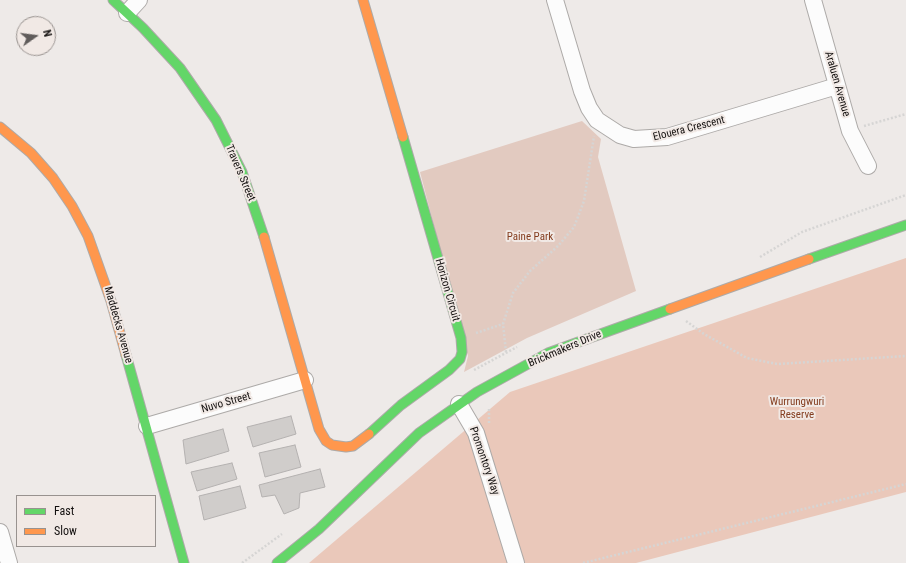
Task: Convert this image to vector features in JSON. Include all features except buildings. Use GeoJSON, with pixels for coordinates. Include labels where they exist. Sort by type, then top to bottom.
{"type":"FeatureCollection","features":[{"type":"Feature","properties":{"kind":"street","name":"Travers Street"},"geometry":{"type":"LineString","coordinates":[[113,0],[180,68],[216,120],[230,147],[242,172],[262,230],[305,380]]}},
{"type":"Feature","properties":{"kind":"street"},"geometry":{"type":"LineString","coordinates":[[127,13],[139,0]]}},
{"type":"Feature","properties":{"kind":"street","name":"Horizon Circuit"},"geometry":{"type":"LineString","coordinates":[[305,380],[319,429],[326,441],[340,447],[353,446],[365,438],[419,390],[456,365],[462,352],[461,338],[363,0]]}},
{"type":"Feature","properties":{"kind":"street","name":"Elouera Crescent"},"geometry":{"type":"LineString","coordinates":[[555,0],[582,91],[589,108],[597,120],[620,135],[634,139],[667,137],[837,86]]}},
{"type":"Feature","properties":{"kind":"street","name":"Araluen Avenue"},"geometry":{"type":"LineString","coordinates":[[813,0],[850,130],[868,166]]}},
{"type":"Feature","properties":{"kind":"street","name":"Maddecks Avenue"},"geometry":{"type":"LineString","coordinates":[[0,127],[30,153],[53,178],[72,206],[88,236],[107,287],[182,551],[184,563]]}},
{"type":"Feature","properties":{"kind":"street","name":"Brickmakers Drive"},"geometry":{"type":"LineString","coordinates":[[277,563],[319,529],[419,433],[459,404],[512,372],[548,353],[906,225]]}},
{"type":"Feature","properties":{"kind":"street","name":"Nuvo Street"},"geometry":{"type":"LineString","coordinates":[[147,426],[305,380]]}},
{"type":"Feature","properties":{"kind":"street","name":"Promontory Way"},"geometry":{"type":"LineString","coordinates":[[459,404],[476,433],[516,563]]}},
{"type":"Feature","properties":{"kind":"street","name":"Promontory Way"},"geometry":{"type":"LineString","coordinates":[[503,521],[511,563]]}},
{"type":"Feature","properties":{"kind":"street"},"geometry":{"type":"LineString","coordinates":[[0,532],[9,563]]}},
{"type":"Feature","properties":{"kind":"street","name":"Maddecks Avenue"},"geometry":{"type":"LineString","coordinates":[[182,551],[189,563]]}},
{"type":"Feature","properties":{"kind":"path"},"geometry":{"type":"LineString","coordinates":[[850,130],[906,114]]}},
{"type":"Feature","properties":{"kind":"path"},"geometry":{"type":"LineString","coordinates":[[506,352],[503,324],[513,293],[530,271],[558,246],[574,227],[584,201],[590,153],[597,120]]}},
{"type":"Feature","properties":{"kind":"path"},"geometry":{"type":"LineString","coordinates":[[679,306],[687,323],[747,358],[777,364],[906,356]]}},
{"type":"Feature","properties":{"kind":"path"},"geometry":{"type":"LineString","coordinates":[[461,338],[503,324]]}},
{"type":"Feature","properties":{"kind":"path"},"geometry":{"type":"LineString","coordinates":[[583,563],[906,484]]}},
{"type":"Feature","properties":{"kind":"green space","name":"Paine Park"},"geometry":{"type":"Polygon","coordinates":[[[582,121],[601,139],[598,157],[636,291],[527,338],[464,372],[468,356],[420,172],[582,121]]]}},
{"type":"Feature","properties":{"kind":"green space","name":"Wurrungwuri Reserve"},"geometry":{"type":"Polygon","coordinates":[[[906,258],[906,492],[636,563],[309,563],[510,392],[906,258]]]}},
{"type":"Feature","properties":{"kind":"traffic: fast"},"geometry":{"type":"LineString","coordinates":[[113,0],[143,28],[180,68],[216,120],[242,172],[264,237]]}},
{"type":"Feature","properties":{"kind":"traffic: fast"},"geometry":{"type":"LineString","coordinates":[[369,434],[401,405],[449,370],[460,359],[462,352],[461,338],[403,137]]}},
{"type":"Feature","properties":{"kind":"traffic: fast"},"geometry":{"type":"LineString","coordinates":[[809,259],[906,225]]}},
{"type":"Feature","properties":{"kind":"traffic: fast"},"geometry":{"type":"LineString","coordinates":[[277,563],[319,529],[419,433],[477,392],[548,353],[670,309]]}},
{"type":"Feature","properties":{"kind":"traffic: fast"},"geometry":{"type":"LineString","coordinates":[[126,355],[184,563]]}},
{"type":"Feature","properties":{"kind":"traffic: slow"},"geometry":{"type":"LineString","coordinates":[[363,0],[403,137]]}},
{"type":"Feature","properties":{"kind":"traffic: slow"},"geometry":{"type":"LineString","coordinates":[[0,127],[31,153],[53,178],[72,206],[88,236],[111,301],[126,355]]}},
{"type":"Feature","properties":{"kind":"traffic: slow"},"geometry":{"type":"LineString","coordinates":[[264,237],[319,429],[326,441],[332,445],[346,447],[353,446],[369,434]]}},
{"type":"Feature","properties":{"kind":"traffic: slow"},"geometry":{"type":"LineString","coordinates":[[670,309],[809,259]]}}]}
